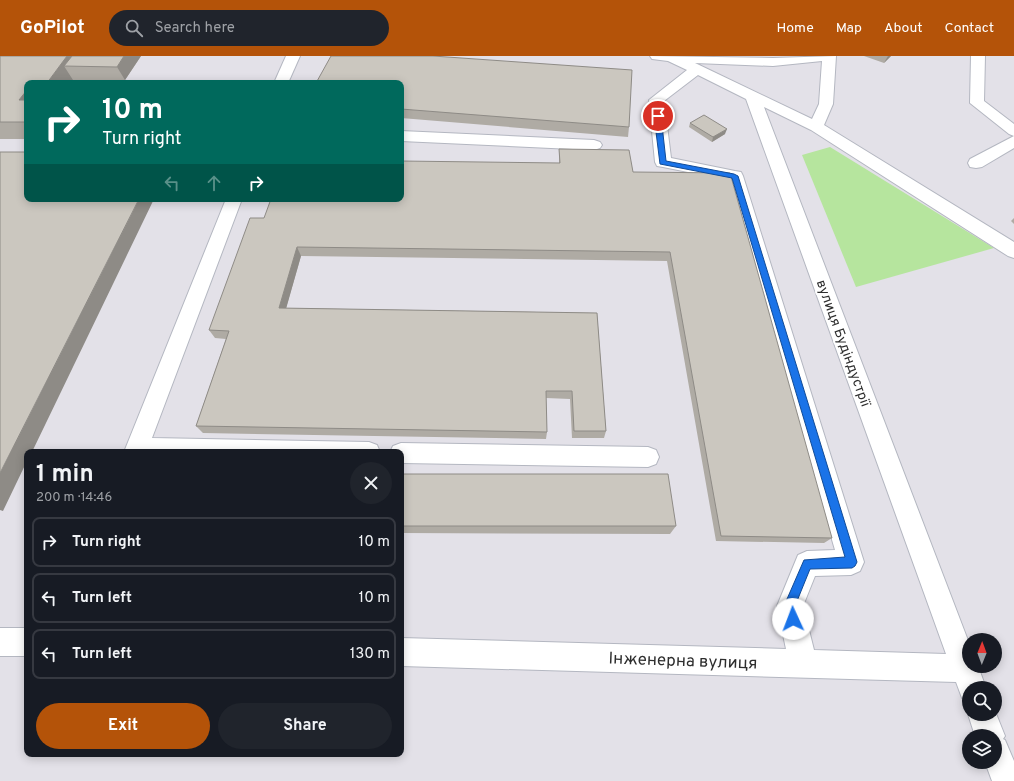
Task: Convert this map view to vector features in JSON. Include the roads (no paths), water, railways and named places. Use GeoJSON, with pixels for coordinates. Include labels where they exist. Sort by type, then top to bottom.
{"type":"FeatureCollection","features":[{"type":"Feature","properties":{"kind":"street"},"geometry":{"type":"LineString","coordinates":[[282,80],[293,56]]}},
{"type":"Feature","properties":{"kind":"street"},"geometry":{"type":"LineString","coordinates":[[657,56],[778,62],[811,60],[824,56]]}},
{"type":"Feature","properties":{"kind":"street"},"geometry":{"type":"LineString","coordinates":[[816,127],[826,104],[829,56]]}},
{"type":"Feature","properties":{"kind":"street"},"geometry":{"type":"LineString","coordinates":[[978,56],[977,103],[1007,119],[1014,131]]}},
{"type":"Feature","properties":{"kind":"street"},"geometry":{"type":"LineString","coordinates":[[671,57],[816,127],[1014,251]]}},
{"type":"Feature","properties":{"kind":"street"},"geometry":{"type":"LineString","coordinates":[[697,69],[656,100],[663,162],[734,176],[852,562],[807,564],[790,606],[803,663]]}},
{"type":"Feature","properties":{"kind":"street","name":"вулиця Будіндустрії"},"geometry":{"type":"LineString","coordinates":[[752,96],[968,678]]}},
{"type":"Feature","properties":{"kind":"street"},"geometry":{"type":"LineString","coordinates":[[404,136],[594,145]]}},
{"type":"Feature","properties":{"kind":"street"},"geometry":{"type":"LineString","coordinates":[[976,163],[1014,142]]}},
{"type":"Feature","properties":{"kind":"street"},"geometry":{"type":"LineString","coordinates":[[136,449],[233,202]]}},
{"type":"Feature","properties":{"kind":"street"},"geometry":{"type":"LineString","coordinates":[[404,453],[648,457]]}},
{"type":"Feature","properties":{"kind":"street"},"geometry":{"type":"LineString","coordinates":[[0,642],[24,642]]}},
{"type":"Feature","properties":{"kind":"street","name":"Інженерна вулиця"},"geometry":{"type":"LineString","coordinates":[[404,652],[803,663],[968,678]]}},
{"type":"Feature","properties":{"kind":"street"},"geometry":{"type":"LineString","coordinates":[[1002,768],[1007,781]]}}]}
